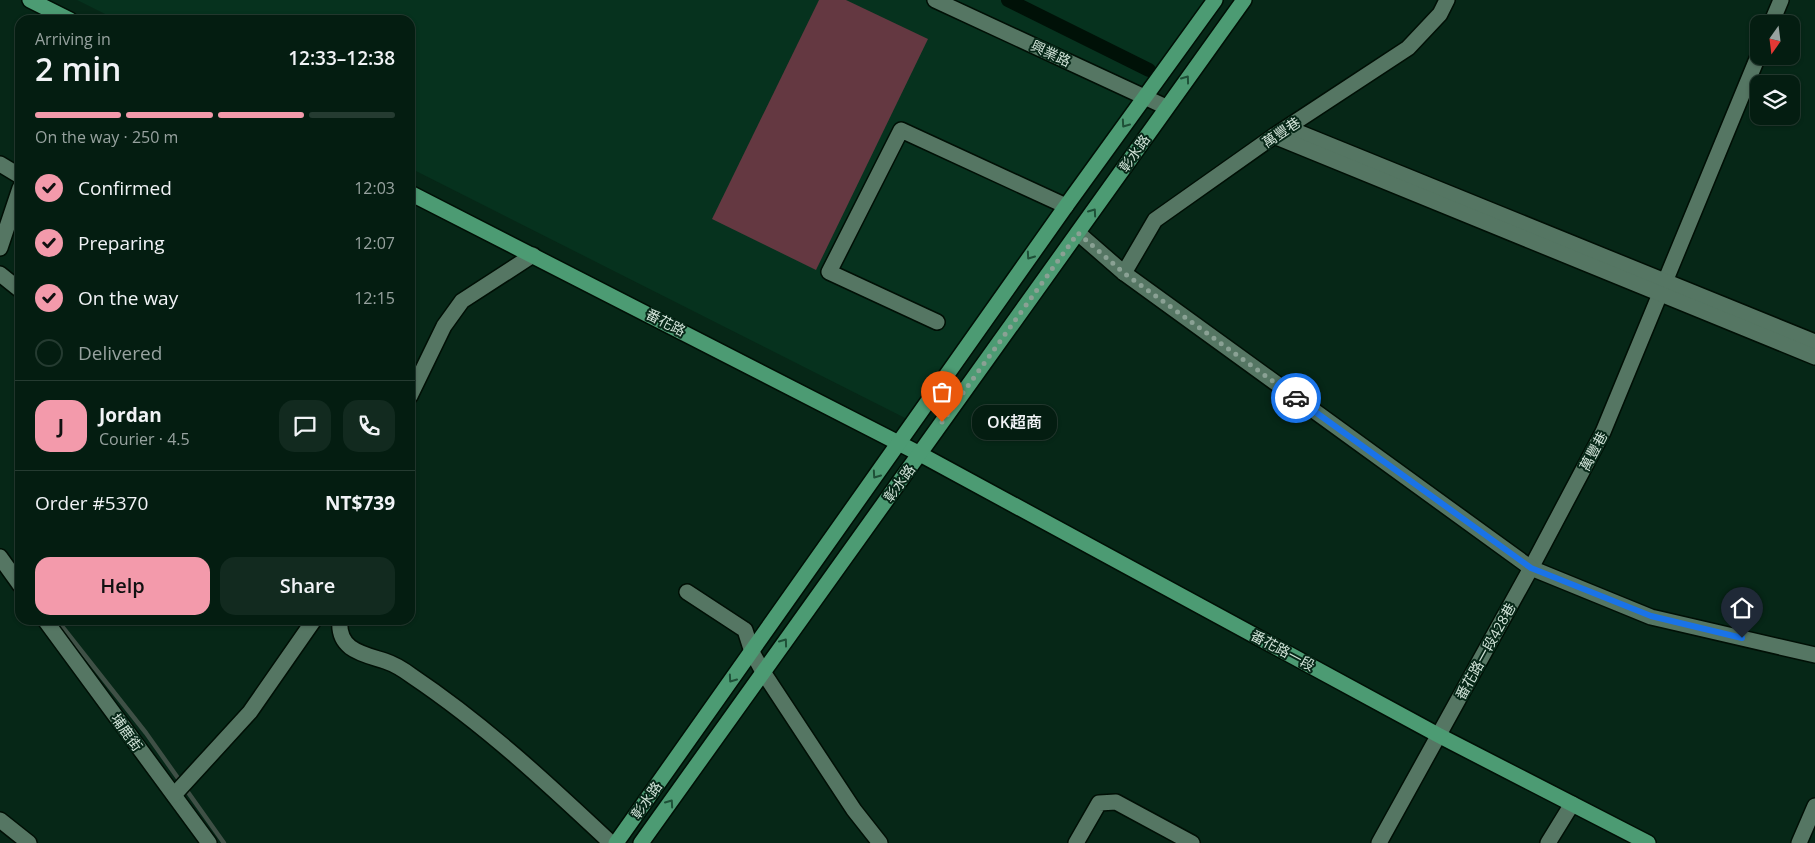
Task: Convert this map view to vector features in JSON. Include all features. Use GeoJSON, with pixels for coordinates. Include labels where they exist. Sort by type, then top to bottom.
{"type":"FeatureCollection","features":[{"type":"Feature","properties":{"kind":"main road"},"geometry":{"type":"LineString","coordinates":[[30,0],[60,15]]}},
{"type":"Feature","properties":{"kind":"main road","name":"彰水路"},"geometry":{"type":"LineString","coordinates":[[616,843],[1066,206],[1215,0]]}},
{"type":"Feature","properties":{"kind":"main road","name":"彰水路"},"geometry":{"type":"LineString","coordinates":[[642,843],[1244,0]]}},
{"type":"Feature","properties":{"kind":"main road","name":"番花路"},"geometry":{"type":"LineString","coordinates":[[415,195],[666,322],[897,444],[920,454]]}},
{"type":"Feature","properties":{"kind":"main road","name":"番花路一段"},"geometry":{"type":"LineString","coordinates":[[920,454],[1438,735],[1648,843]]}},
{"type":"Feature","properties":{"kind":"street","name":"興業路"},"geometry":{"type":"LineString","coordinates":[[935,0],[1166,107]]}},
{"type":"Feature","properties":{"kind":"street","name":"萬豐巷"},"geometry":{"type":"LineString","coordinates":[[1124,273],[1155,220],[1274,136],[1408,48],[1440,14],[1447,0]]}},
{"type":"Feature","properties":{"kind":"street"},"geometry":{"type":"LineString","coordinates":[[1775,15],[1781,0]]}},
{"type":"Feature","properties":{"kind":"street","name":"萬豐巷"},"geometry":{"type":"LineString","coordinates":[[1531,568],[1603,432],[1755,65]]}},
{"type":"Feature","properties":{"kind":"street"},"geometry":{"type":"LineString","coordinates":[[1288,128],[1664,287],[1815,357]]}},
{"type":"Feature","properties":{"kind":"street"},"geometry":{"type":"LineString","coordinates":[[937,322],[830,272],[900,130],[1066,206]]}},
{"type":"Feature","properties":{"kind":"street"},"geometry":{"type":"LineString","coordinates":[[1274,136],[1664,287],[1815,342]]}},
{"type":"Feature","properties":{"kind":"street"},"geometry":{"type":"LineString","coordinates":[[0,164],[15,173]]}},
{"type":"Feature","properties":{"kind":"street"},"geometry":{"type":"LineString","coordinates":[[0,248],[15,203]]}},
{"type":"Feature","properties":{"kind":"street"},"geometry":{"type":"LineString","coordinates":[[1078,233],[1124,273],[1531,568],[1651,616],[1815,655]]}},
{"type":"Feature","properties":{"kind":"street"},"geometry":{"type":"LineString","coordinates":[[415,386],[444,326],[462,302],[534,255]]}},
{"type":"Feature","properties":{"kind":"street"},"geometry":{"type":"LineString","coordinates":[[0,274],[15,286]]}},
{"type":"Feature","properties":{"kind":"street"},"geometry":{"type":"LineString","coordinates":[[0,557],[15,578]]}},
{"type":"Feature","properties":{"kind":"street","name":"番花路一段428巷"},"geometry":{"type":"LineString","coordinates":[[1379,843],[1531,568]]}},
{"type":"Feature","properties":{"kind":"street"},"geometry":{"type":"LineString","coordinates":[[687,592],[745,630],[752,652],[763,672],[854,810],[880,843]]}},
{"type":"Feature","properties":{"kind":"street","name":"埔鹿街"},"geometry":{"type":"LineString","coordinates":[[49,625],[209,843]]}},
{"type":"Feature","properties":{"kind":"street"},"geometry":{"type":"LineString","coordinates":[[174,795],[250,712],[311,625]]}},
{"type":"Feature","properties":{"kind":"street"},"geometry":{"type":"LineString","coordinates":[[340,625],[344,641],[360,654],[387,662],[411,675],[507,746],[611,843]]}},
{"type":"Feature","properties":{"kind":"street"},"geometry":{"type":"LineString","coordinates":[[1076,843],[1099,803],[1116,802],[1192,843]]}},
{"type":"Feature","properties":{"kind":"street"},"geometry":{"type":"LineString","coordinates":[[1548,843],[1572,804]]}},
{"type":"Feature","properties":{"kind":"street"},"geometry":{"type":"LineString","coordinates":[[1799,843],[1815,806]]}},
{"type":"Feature","properties":{"kind":"street"},"geometry":{"type":"LineString","coordinates":[[0,820],[30,843]]}},
{"type":"Feature","properties":{"kind":"shaded area"},"geometry":{"type":"Polygon","coordinates":[[[77,0],[1209,0],[907,419],[415,171],[415,15],[107,15],[77,0]]]}},
{"type":"Feature","properties":{"kind":"building"},"geometry":{"type":"Polygon","coordinates":[[[819,0],[846,0],[928,39],[816,270],[712,219],[819,0]]]}},
{"type":"Feature","properties":{"kind":"waterway"},"geometry":{"type":"LineString","coordinates":[[1008,0],[1149,70]]}},
{"type":"Feature","properties":{"kind":"waterway"},"geometry":{"type":"LineString","coordinates":[[61,625],[146,733],[224,843]]}},
{"type":"Feature","properties":{"kind":"way so far"},"geometry":{"type":"LineString","coordinates":[[942,422],[1078,233],[1124,273],[1296,398]]}},
{"type":"Feature","properties":{"kind":"place","name":"OK超商"},"geometry":{"type":"Point","coordinates":[942,422]}},
{"type":"Feature","properties":{"kind":"route"},"geometry":{"type":"LineString","coordinates":[[1296,398],[1531,568],[1651,616],[1742,638]]}}]}
